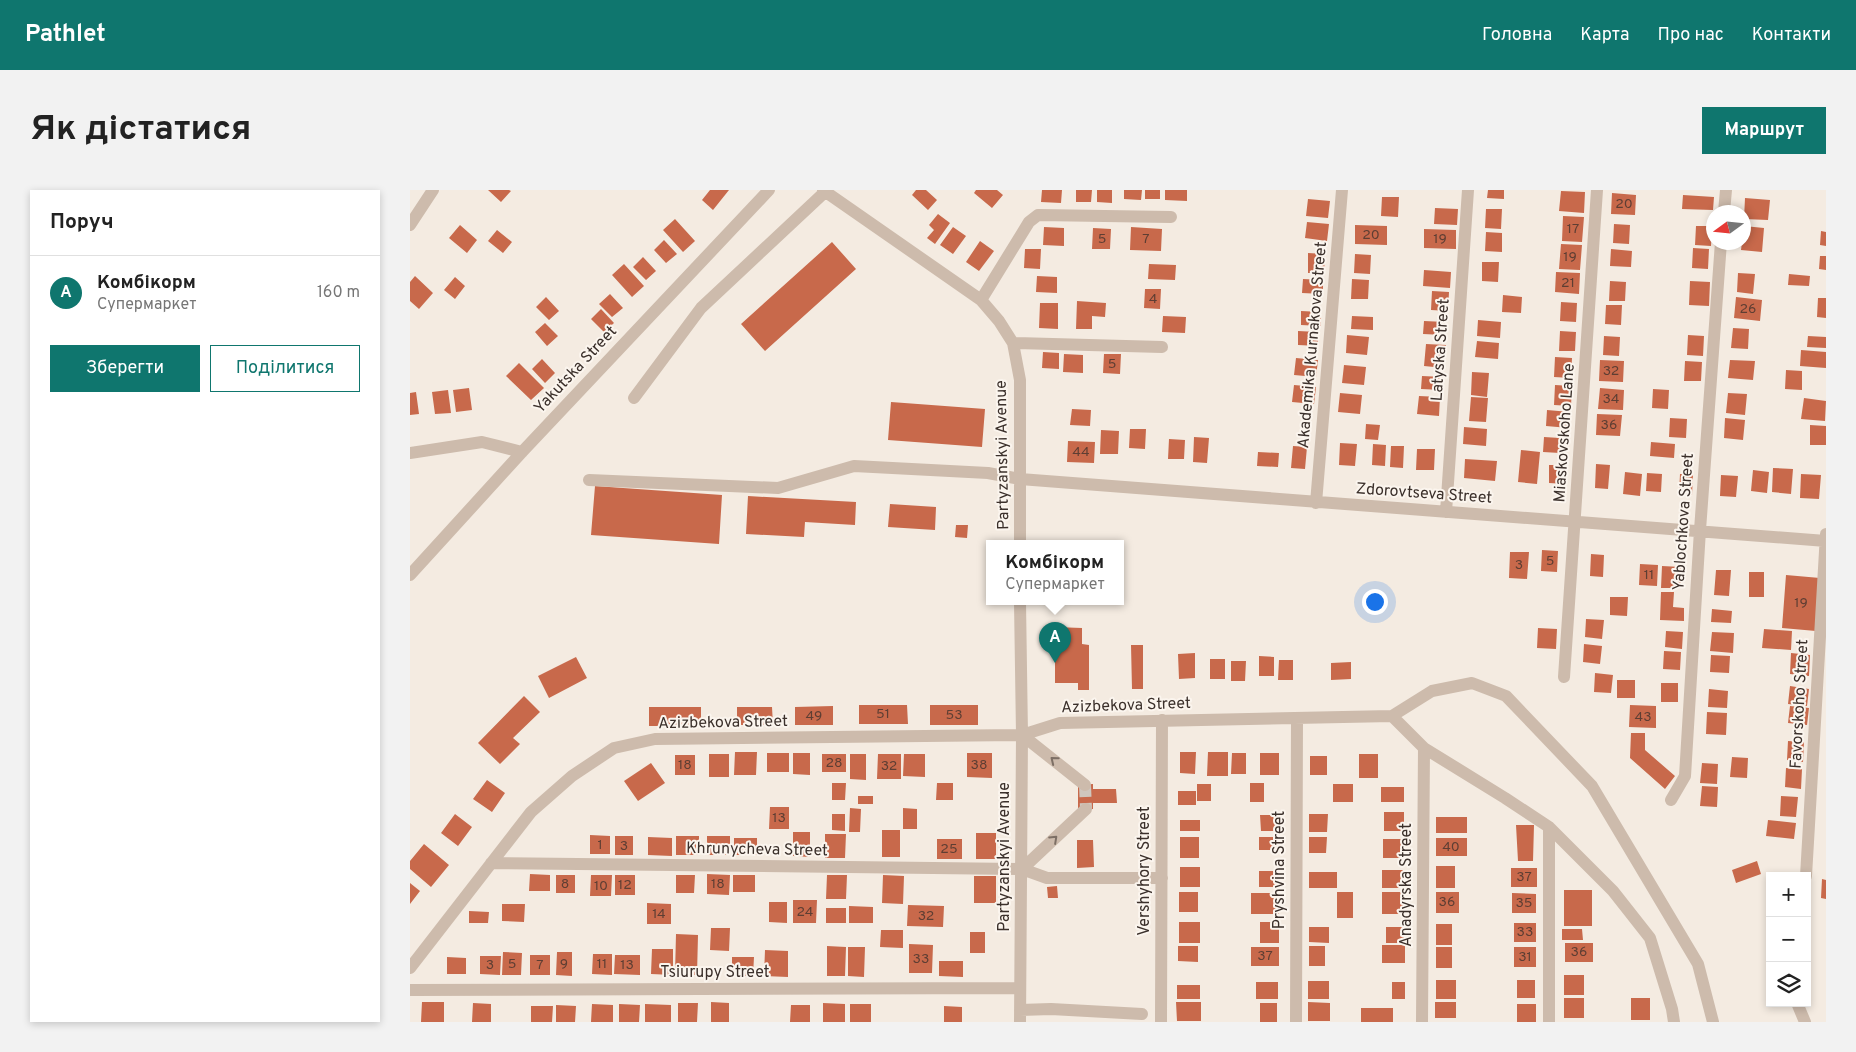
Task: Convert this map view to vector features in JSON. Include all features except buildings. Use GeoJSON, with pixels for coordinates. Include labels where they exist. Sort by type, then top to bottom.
{"type":"FeatureCollection","features":[{"type":"Feature","properties":{"kind":"street"},"geometry":{"type":"LineString","coordinates":[[410,225],[433,190]]}},
{"type":"Feature","properties":{"kind":"street","name":"Yakutska Street"},"geometry":{"type":"LineString","coordinates":[[410,575],[522,452],[769,190]]}},
{"type":"Feature","properties":{"kind":"street"},"geometry":{"type":"LineString","coordinates":[[634,398],[701,308],[825,190]]}},
{"type":"Feature","properties":{"kind":"street","name":"Partyzanskyi Avenue"},"geometry":{"type":"LineString","coordinates":[[825,190],[981,300],[999,321],[1013,343],[1020,380],[1020,540]]}},
{"type":"Feature","properties":{"kind":"street","name":"Akademika Kurnakova Street"},"geometry":{"type":"LineString","coordinates":[[1316,503],[1342,190]]}},
{"type":"Feature","properties":{"kind":"street","name":"Latyska Street"},"geometry":{"type":"LineString","coordinates":[[1446,512],[1468,190]]}},
{"type":"Feature","properties":{"kind":"street","name":"Miaskovskoho Lane"},"geometry":{"type":"LineString","coordinates":[[1564,678],[1598,190]]}},
{"type":"Feature","properties":{"kind":"street"},"geometry":{"type":"LineString","coordinates":[[1725,205],[1726,190]]}},
{"type":"Feature","properties":{"kind":"street"},"geometry":{"type":"LineString","coordinates":[[981,300],[1029,222],[1038,215],[1172,216]]}},
{"type":"Feature","properties":{"kind":"street","name":"Yablochkova Street"},"geometry":{"type":"LineString","coordinates":[[1671,800],[1685,776],[1700,530],[1721,250]]}},
{"type":"Feature","properties":{"kind":"street"},"geometry":{"type":"LineString","coordinates":[[1013,343],[1162,347]]}},
{"type":"Feature","properties":{"kind":"street"},"geometry":{"type":"LineString","coordinates":[[410,453],[482,442],[522,452]]}},
{"type":"Feature","properties":{"kind":"street","name":"Zdorovtseva Street"},"geometry":{"type":"LineString","coordinates":[[589,480],[778,488],[854,466],[988,473],[1020,479],[1316,503],[1575,520],[1826,541]]}},
{"type":"Feature","properties":{"kind":"street","name":"Favorskoho Street"},"geometry":{"type":"LineString","coordinates":[[1806,872],[1826,534]]}},
{"type":"Feature","properties":{"kind":"street","name":"Partyzanskyi Avenue"},"geometry":{"type":"LineString","coordinates":[[1020,605],[1022,869],[1020,1016]]}},
{"type":"Feature","properties":{"kind":"street"},"geometry":{"type":"LineString","coordinates":[[1674,1022],[1672,1009],[1650,938],[1613,891],[1549,827],[1506,798],[1424,748],[1392,716],[1432,691],[1472,683],[1506,696],[1592,786],[1698,964],[1712,1022]]}},
{"type":"Feature","properties":{"kind":"street","name":"Azizbekova Street"},"geometry":{"type":"LineString","coordinates":[[410,968],[531,812],[572,776],[614,748],[635,742],[655,739],[1022,735],[1060,723],[1392,716]]}},
{"type":"Feature","properties":{"kind":"street","name":"Pryshvina Street"},"geometry":{"type":"LineString","coordinates":[[1296,1022],[1297,719]]}},
{"type":"Feature","properties":{"kind":"street","name":"Vershyhory Street"},"geometry":{"type":"LineString","coordinates":[[1161,1022],[1162,720]]}},
{"type":"Feature","properties":{"kind":"street"},"geometry":{"type":"LineString","coordinates":[[1022,735],[1085,785]]}},
{"type":"Feature","properties":{"kind":"street","name":"Anadyrska Street"},"geometry":{"type":"LineString","coordinates":[[1422,1022],[1424,748]]}},
{"type":"Feature","properties":{"kind":"street"},"geometry":{"type":"LineString","coordinates":[[1022,869],[1086,809]]}},
{"type":"Feature","properties":{"kind":"street"},"geometry":{"type":"LineString","coordinates":[[1549,827],[1549,1022]]}},
{"type":"Feature","properties":{"kind":"street","name":"Khrunycheva Street"},"geometry":{"type":"LineString","coordinates":[[491,863],[1022,869],[1047,878],[1162,878]]}},
{"type":"Feature","properties":{"kind":"street","name":"Tsiurupy Street"},"geometry":{"type":"LineString","coordinates":[[410,990],[1020,988]]}},
{"type":"Feature","properties":{"kind":"street"},"geometry":{"type":"LineString","coordinates":[[1798,1007],[1805,1022]]}},
{"type":"Feature","properties":{"kind":"street"},"geometry":{"type":"LineString","coordinates":[[1020,1016],[1051,1009],[1142,1014]]}},
{"type":"Feature","properties":{"kind":"tunnel"},"geometry":{"type":"LineString","coordinates":[[1085,785],[1086,809]]}},
{"type":"Feature","properties":{"kind":"place","name":"Комбікорм"},"geometry":{"type":"Point","coordinates":[1055,663]}}]}
